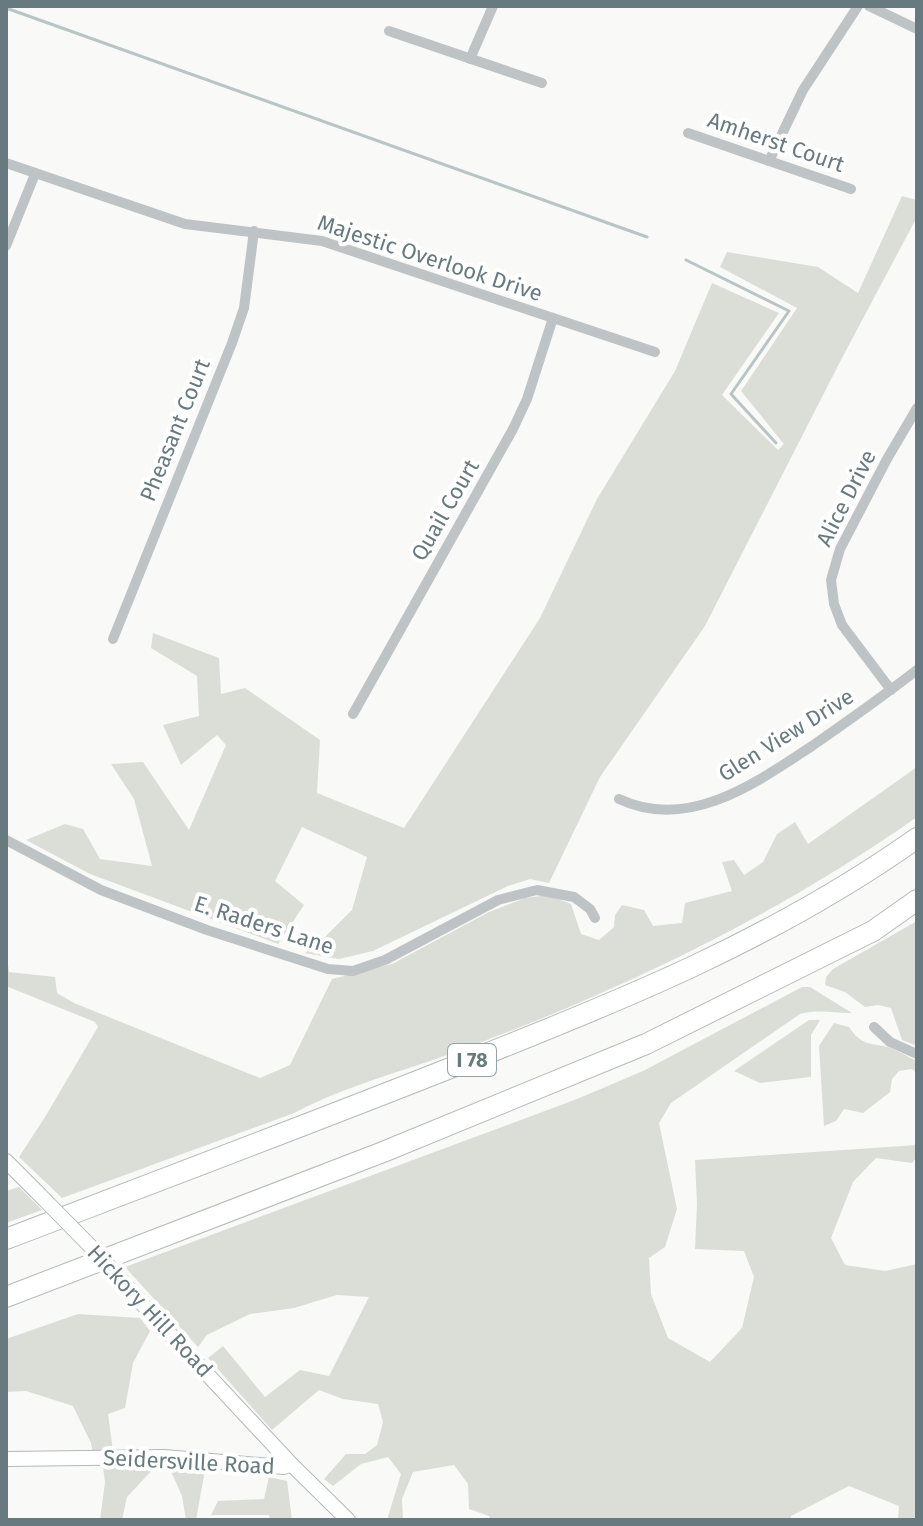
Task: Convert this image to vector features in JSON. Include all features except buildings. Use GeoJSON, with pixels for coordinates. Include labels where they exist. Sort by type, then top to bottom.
{"type":"FeatureCollection","features":[{"type":"Feature","properties":{"kind":"highway","name":"I 78"},"geometry":{"type":"LineString","coordinates":[[6,1239],[611,1005],[731,950],[843,887],[917,838]]}},
{"type":"Feature","properties":{"kind":"highway","name":"I 78"},"geometry":{"type":"LineString","coordinates":[[6,1297],[383,1152],[646,1044],[849,945],[917,900]]}},
{"type":"Feature","properties":{"kind":"street"},"geometry":{"type":"LineString","coordinates":[[470,59],[493,6]]}},
{"type":"Feature","properties":{"kind":"street"},"geometry":{"type":"LineString","coordinates":[[769,161],[803,90],[858,6]]}},
{"type":"Feature","properties":{"kind":"street"},"geometry":{"type":"LineString","coordinates":[[869,6],[917,29]]}},
{"type":"Feature","properties":{"kind":"street"},"geometry":{"type":"LineString","coordinates":[[389,31],[542,83]]}},
{"type":"Feature","properties":{"kind":"street","name":"Amherst Court"},"geometry":{"type":"LineString","coordinates":[[688,133],[851,189]]}},
{"type":"Feature","properties":{"kind":"street","name":"Majestic Overlook Drive"},"geometry":{"type":"LineString","coordinates":[[6,163],[185,224],[322,241],[655,352]]}},
{"type":"Feature","properties":{"kind":"street"},"geometry":{"type":"LineString","coordinates":[[6,246],[35,174]]}},
{"type":"Feature","properties":{"kind":"street","name":"Pheasant Court"},"geometry":{"type":"LineString","coordinates":[[113,639],[232,343],[244,308],[254,231]]}},
{"type":"Feature","properties":{"kind":"street","name":"Quail Court"},"geometry":{"type":"LineString","coordinates":[[353,714],[513,429],[527,399],[553,318]]}},
{"type":"Feature","properties":{"kind":"street","name":"Alice Drive"},"geometry":{"type":"LineString","coordinates":[[891,690],[842,625],[834,604],[831,580],[840,549],[917,408]]}},
{"type":"Feature","properties":{"kind":"street","name":"Glen View Drive"},"geometry":{"type":"LineString","coordinates":[[619,799],[649,807],[681,808],[707,804],[735,794],[787,762],[917,670]]}},
{"type":"Feature","properties":{"kind":"street","name":"E. Raders Lane"},"geometry":{"type":"LineString","coordinates":[[6,840],[101,890],[207,930],[328,969],[353,971],[385,960],[498,900],[537,890],[574,897],[590,909],[595,918]]}},
{"type":"Feature","properties":{"kind":"street"},"geometry":{"type":"LineString","coordinates":[[874,1027],[890,1042],[917,1054]]}},
{"type":"Feature","properties":{"kind":"street","name":"Hickory Hill Road"},"geometry":{"type":"LineString","coordinates":[[6,1161],[97,1253],[291,1464]]}},
{"type":"Feature","properties":{"kind":"street","name":"Seidersville Road"},"geometry":{"type":"LineString","coordinates":[[6,1459],[164,1457],[284,1467],[291,1464],[348,1520]]}},
{"type":"Feature","properties":{"kind":"shaded area"},"geometry":{"type":"Polygon","coordinates":[[[902,196],[917,200],[917,217],[705,626],[600,777],[549,883],[530,879],[508,886],[373,951],[339,959],[305,953],[352,910],[367,857],[302,827],[275,881],[304,905],[278,944],[90,874],[26,840],[65,824],[83,829],[100,859],[152,866],[134,799],[111,764],[143,762],[189,830],[226,745],[217,735],[181,765],[163,725],[199,716],[197,676],[151,648],[153,633],[219,658],[221,694],[245,688],[320,740],[317,793],[404,828],[540,618],[597,499],[675,371],[712,283],[779,313],[722,395],[778,450],[784,444],[741,391],[797,308],[720,267],[727,252],[818,267],[858,293],[902,196]]]}},
{"type":"Feature","properties":{"kind":"shaded area"},"geometry":{"type":"Polygon","coordinates":[[[917,767],[917,817],[872,848],[734,929],[588,999],[467,1048],[358,1085],[294,1113],[62,1198],[19,1157],[98,1027],[95,1022],[6,986],[6,952],[9,972],[55,977],[57,993],[74,1003],[260,1078],[290,1065],[332,979],[392,964],[489,912],[525,898],[548,895],[571,904],[581,934],[599,940],[614,927],[615,915],[622,905],[644,910],[653,926],[682,923],[685,903],[732,891],[722,862],[734,860],[744,875],[763,862],[777,834],[795,822],[808,844],[917,767]]]}},
{"type":"Feature","properties":{"kind":"shaded area"},"geometry":{"type":"Polygon","coordinates":[[[917,921],[917,1046],[902,1040],[891,1008],[878,1005],[865,1007],[845,992],[825,985],[826,977],[833,969],[917,921]]]}},
{"type":"Feature","properties":{"kind":"shaded area"},"geometry":{"type":"Polygon","coordinates":[[[802,987],[810,987],[852,1013],[820,1011],[800,1014],[671,1103],[659,1123],[677,1209],[665,1247],[649,1258],[651,1294],[668,1338],[710,1362],[742,1328],[754,1277],[744,1251],[695,1249],[695,1160],[917,1145],[917,1157],[912,1163],[876,1158],[853,1182],[831,1238],[845,1265],[885,1271],[917,1264],[917,1520],[898,1520],[899,1506],[849,1486],[791,1516],[791,1520],[491,1520],[489,1516],[469,1509],[468,1484],[454,1465],[413,1472],[402,1499],[403,1520],[387,1520],[401,1474],[388,1457],[361,1464],[333,1486],[324,1479],[346,1454],[365,1454],[377,1445],[383,1422],[378,1404],[343,1399],[319,1390],[272,1430],[208,1358],[223,1346],[265,1397],[300,1370],[329,1376],[369,1297],[337,1295],[294,1308],[250,1314],[207,1335],[198,1347],[125,1267],[577,1099],[643,1071],[802,987]]]}},
{"type":"Feature","properties":{"kind":"shaded area"},"geometry":{"type":"Polygon","coordinates":[[[809,1020],[820,1020],[811,1035],[811,1077],[760,1083],[734,1071],[809,1020]]]}},
{"type":"Feature","properties":{"kind":"shaded area"},"geometry":{"type":"Polygon","coordinates":[[[834,1023],[849,1027],[866,1042],[888,1047],[917,1061],[917,1072],[911,1069],[899,1071],[892,1079],[890,1092],[863,1113],[844,1109],[836,1121],[824,1126],[819,1046],[834,1023]]]}},
{"type":"Feature","properties":{"kind":"shaded area"},"geometry":{"type":"Polygon","coordinates":[[[19,1187],[42,1210],[6,1223],[6,1191],[19,1187]]]}},
{"type":"Feature","properties":{"kind":"shaded area"},"geometry":{"type":"Polygon","coordinates":[[[78,1314],[140,1318],[150,1331],[133,1363],[125,1408],[108,1414],[113,1451],[93,1453],[73,1406],[26,1391],[6,1392],[6,1339],[78,1314]]]}},
{"type":"Feature","properties":{"kind":"shaded area"},"geometry":{"type":"Polygon","coordinates":[[[103,1467],[155,1467],[127,1497],[122,1520],[100,1520],[105,1482],[103,1467]]]}},
{"type":"Feature","properties":{"kind":"shaded area"},"geometry":{"type":"Polygon","coordinates":[[[170,1469],[205,1470],[196,1520],[186,1520],[182,1496],[170,1469]]]}},
{"type":"Feature","properties":{"kind":"shaded area"},"geometry":{"type":"Polygon","coordinates":[[[269,1477],[287,1481],[292,1520],[270,1520],[269,1515],[211,1515],[218,1501],[264,1499],[269,1477]]]}},
{"type":"Feature","properties":{"kind":"waterway"},"geometry":{"type":"LineString","coordinates":[[6,8],[647,237]]}},
{"type":"Feature","properties":{"kind":"waterway"},"geometry":{"type":"LineString","coordinates":[[686,260],[789,311],[731,394],[776,443]]}}]}
